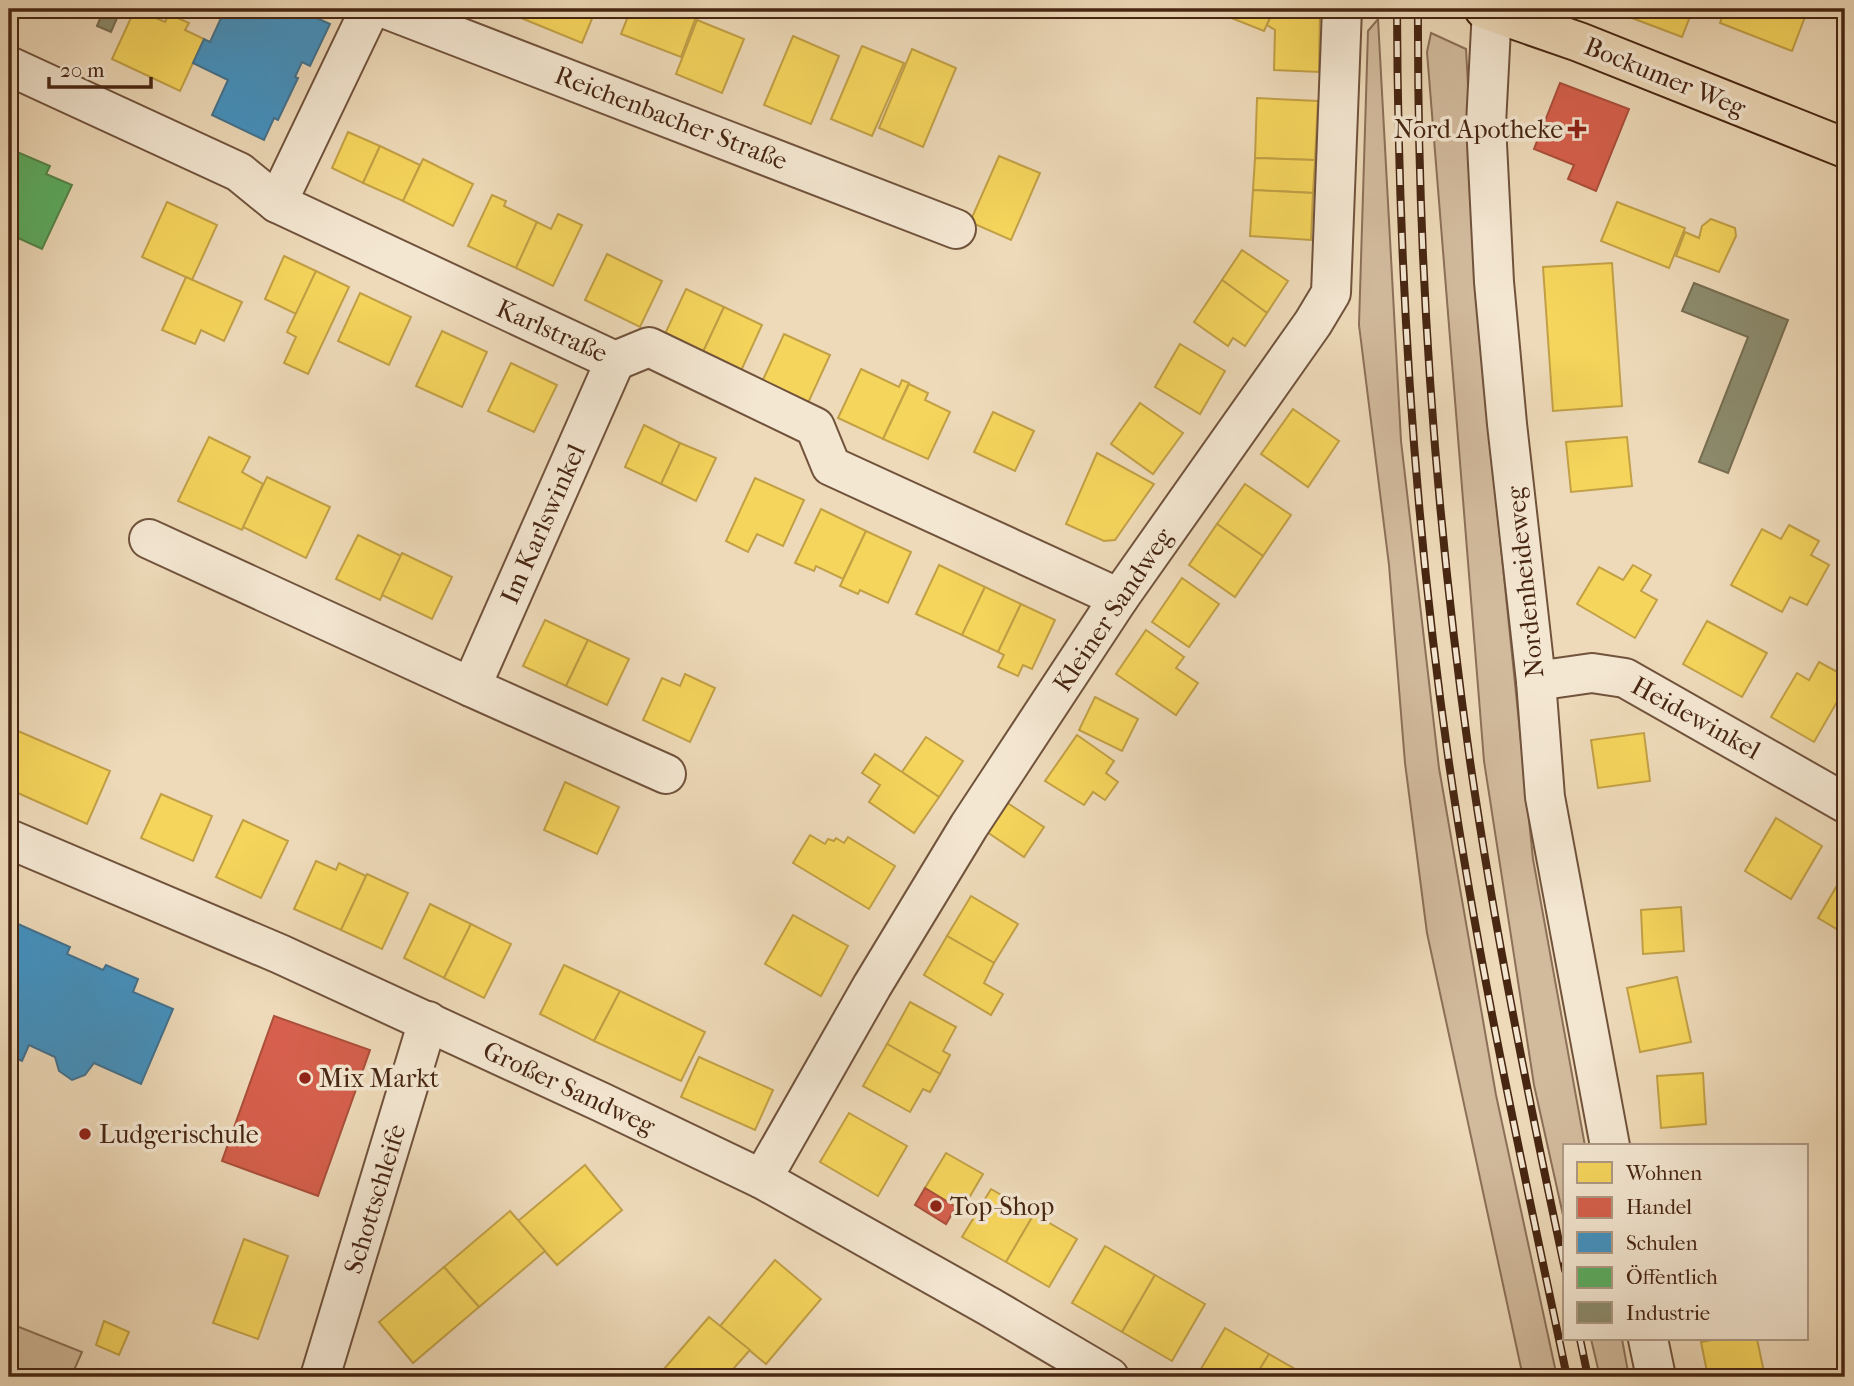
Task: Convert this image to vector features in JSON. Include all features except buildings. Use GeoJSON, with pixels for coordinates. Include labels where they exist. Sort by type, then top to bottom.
{"type":"FeatureCollection","features":[{"type":"Feature","properties":{"kind":"main road","name":"Bockumer Weg"},"geometry":{"type":"LineString","coordinates":[[1489,10],[1579,42],[1845,148]]}},
{"type":"Feature","properties":{"kind":"street"},"geometry":{"type":"LineString","coordinates":[[277,203],[370,9]]}},
{"type":"Feature","properties":{"kind":"street","name":"Reichenbacher Straße"},"geometry":{"type":"LineString","coordinates":[[386,9],[956,229]]}},
{"type":"Feature","properties":{"kind":"street","name":"Kleiner Sandweg"},"geometry":{"type":"LineString","coordinates":[[762,1179],[872,986],[962,838],[1119,598],[1313,323],[1331,293],[1342,9]]}},
{"type":"Feature","properties":{"kind":"street","name":"Nordenheideweg"},"geometry":{"type":"LineString","coordinates":[[1489,10],[1486,124],[1494,282],[1536,681],[1545,797],[1610,1144]]}},
{"type":"Feature","properties":{"kind":"street","name":"Karlstraße"},"geometry":{"type":"LineString","coordinates":[[9,66],[239,172],[277,203],[615,361],[649,347],[815,427],[831,466],[1119,598]]}},
{"type":"Feature","properties":{"kind":"street","name":"Im Karlswinkel"},"geometry":{"type":"LineString","coordinates":[[471,687],[615,361]]}},
{"type":"Feature","properties":{"kind":"street"},"geometry":{"type":"LineString","coordinates":[[149,539],[666,774]]}},
{"type":"Feature","properties":{"kind":"street","name":"Heidewinkel"},"geometry":{"type":"LineString","coordinates":[[1536,681],[1592,673],[1625,678],[1845,803]]}},
{"type":"Feature","properties":{"kind":"street","name":"Großer Sandweg"},"geometry":{"type":"LineString","coordinates":[[9,839],[280,954],[762,1179],[1109,1377]]}},
{"type":"Feature","properties":{"kind":"street","name":"Schottschleife"},"geometry":{"type":"LineString","coordinates":[[320,1377],[428,1021]]}},
{"type":"Feature","properties":{"kind":"street"},"geometry":{"type":"LineString","coordinates":[[1648,1340],[1656,1377]]}},
{"type":"Feature","properties":{"kind":"shaded area"},"geometry":{"type":"Polygon","coordinates":[[[1378,19],[1401,441],[1439,768],[1496,1095],[1557,1377],[1523,1377],[1427,933],[1405,763],[1389,565],[1359,325],[1368,31],[1378,19]]]}},
{"type":"Feature","properties":{"kind":"shaded area"},"geometry":{"type":"Polygon","coordinates":[[[1431,33],[1466,49],[1485,391],[1533,859],[1585,1144],[1563,1144],[1563,1215],[1534,1085],[1484,761],[1427,52],[1431,33]]]}},
{"type":"Feature","properties":{"kind":"shaded area"},"geometry":{"type":"Polygon","coordinates":[[[9,1323],[82,1352],[71,1377],[9,1377],[9,1323]]]}},
{"type":"Feature","properties":{"kind":"shaded area"},"geometry":{"type":"Polygon","coordinates":[[[1591,1340],[1622,1340],[1629,1377],[1600,1377],[1591,1340]]]}},
{"type":"Feature","properties":{"kind":"railway"},"geometry":{"type":"LineString","coordinates":[[1397,9],[1404,293],[1417,481],[1436,669],[1461,840],[1488,994],[1567,1377]]}},
{"type":"Feature","properties":{"kind":"railway"},"geometry":{"type":"LineString","coordinates":[[1418,9],[1425,291],[1430,386],[1447,574],[1480,825],[1526,1080],[1563,1260]]}},
{"type":"Feature","properties":{"kind":"railway"},"geometry":{"type":"LineString","coordinates":[[1580,1340],[1588,1377]]}},
{"type":"Feature","properties":{"kind":"place","name":"Nord Apotheke"},"geometry":{"type":"Point","coordinates":[1577,129]}},
{"type":"Feature","properties":{"kind":"place","name":"Mix Markt"},"geometry":{"type":"Point","coordinates":[305,1078]}},
{"type":"Feature","properties":{"kind":"place","name":"Ludgerischule"},"geometry":{"type":"Point","coordinates":[85,1134]}},
{"type":"Feature","properties":{"kind":"place","name":"Top-Shop"},"geometry":{"type":"Point","coordinates":[936,1206]}}]}
